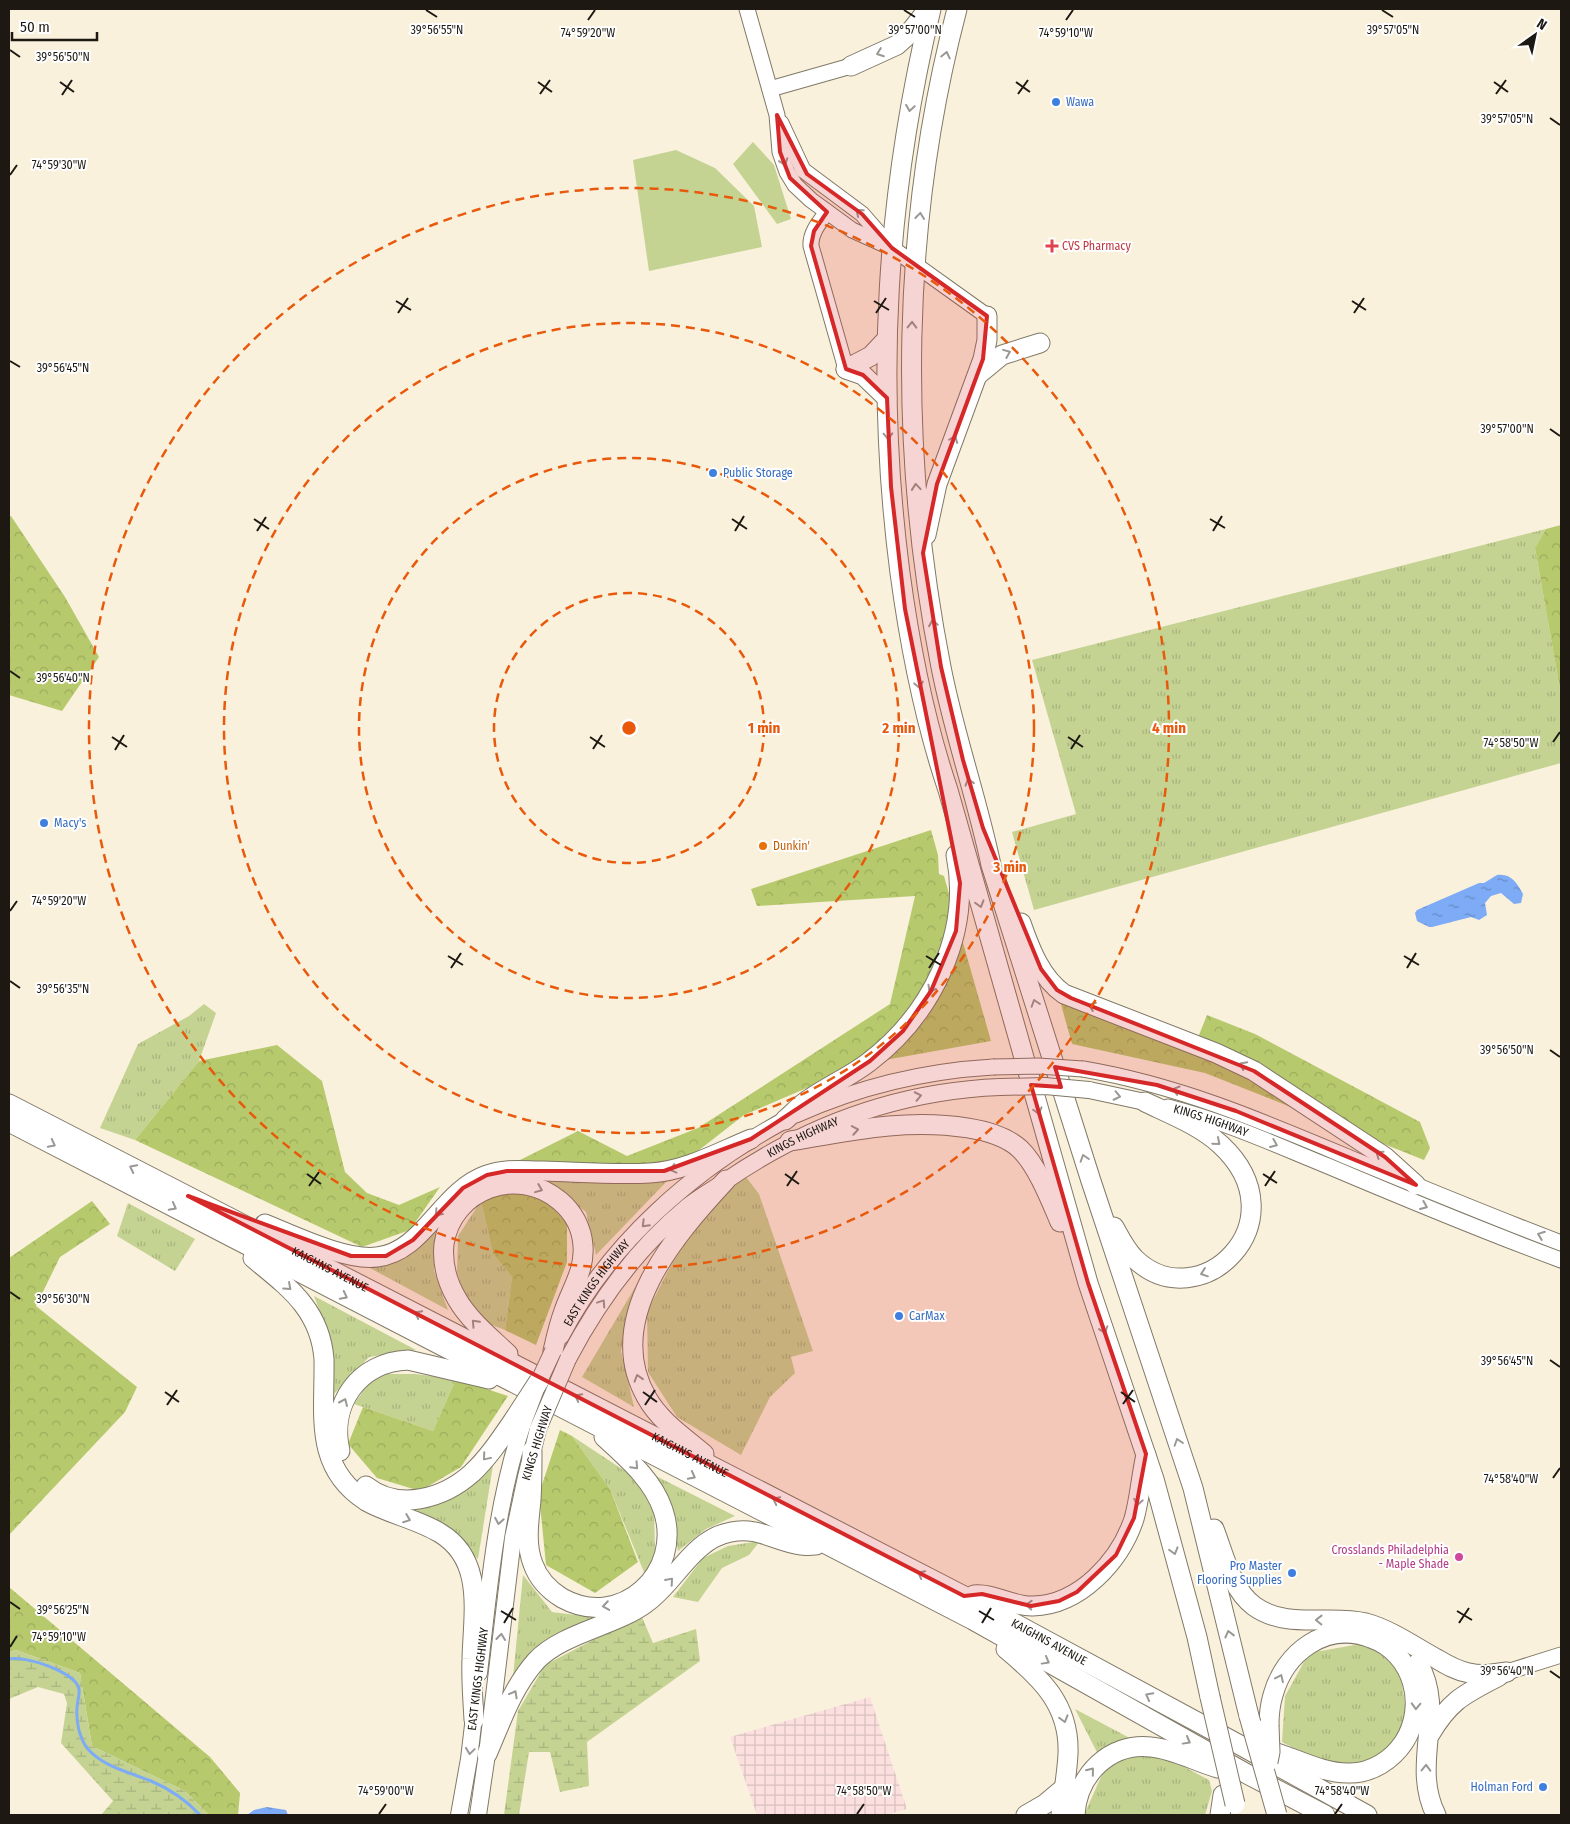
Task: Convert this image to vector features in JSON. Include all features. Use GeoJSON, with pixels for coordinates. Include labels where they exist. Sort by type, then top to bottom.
{"type":"FeatureCollection","features":[{"type":"Feature","properties":{"kind":"highway"},"geometry":{"type":"LineString","coordinates":[[851,66],[897,46],[929,9]]}},
{"type":"Feature","properties":{"kind":"highway"},"geometry":{"type":"LineString","coordinates":[[929,9],[912,93],[895,209],[886,340],[886,398],[891,487],[905,609],[917,672],[937,756],[951,799],[1088,1284],[1146,1454],[1187,1596],[1210,1697],[1231,1749],[1232,1805],[1220,1815]]}},
{"type":"Feature","properties":{"kind":"highway"},"geometry":{"type":"LineString","coordinates":[[957,9],[945,56],[927,154],[915,264],[912,346],[912,424],[916,497],[941,667],[991,865],[1091,1181],[1193,1488],[1249,1716],[1277,1815]]}},
{"type":"Feature","properties":{"kind":"highway"},"geometry":{"type":"LineString","coordinates":[[923,553],[937,484],[979,374],[986,346],[987,316]]}},
{"type":"Feature","properties":{"kind":"highway"},"geometry":{"type":"LineString","coordinates":[[846,369],[871,356],[886,340]]}},
{"type":"Feature","properties":{"kind":"highway"},"geometry":{"type":"LineString","coordinates":[[979,374],[1002,355],[1040,343]]}},
{"type":"Feature","properties":{"kind":"highway"},"geometry":{"type":"LineString","coordinates":[[846,369],[863,375],[886,398]]}},
{"type":"Feature","properties":{"kind":"highway"},"geometry":{"type":"LineString","coordinates":[[785,1120],[810,1098],[859,1070],[892,1042],[923,1004],[938,978],[949,953],[958,919],[960,882],[954,848],[939,790],[937,756]]}},
{"type":"Feature","properties":{"kind":"highway"},"geometry":{"type":"LineString","coordinates":[[983,828],[1000,862],[1036,959],[1046,977],[1058,990],[1071,998],[1216,1052],[1254,1071],[1385,1157],[1416,1186]]}},
{"type":"Feature","properties":{"kind":"highway"},"geometry":{"type":"LineString","coordinates":[[1091,1181],[1129,1253],[1151,1270],[1168,1276],[1200,1275],[1225,1262],[1238,1249],[1247,1234],[1252,1204],[1248,1184],[1237,1164],[1220,1144],[1201,1130],[1145,1102]]}},
{"type":"Feature","properties":{"kind":"highway","name":"KAIGHNS AVENUE"},"geometry":{"type":"LineString","coordinates":[[9,1104],[188,1196],[521,1377],[587,1421],[973,1620],[1247,1774],[1325,1815]]}},
{"type":"Feature","properties":{"kind":"highway","name":"KAIGHNS AVENUE"},"geometry":{"type":"LineString","coordinates":[[9,1122],[223,1233],[730,1476],[964,1596],[1231,1749],[1367,1815]]}},
{"type":"Feature","properties":{"kind":"highway"},"geometry":{"type":"LineString","coordinates":[[790,1141],[868,1127],[901,1124],[956,1126],[987,1132],[1006,1139],[1022,1150],[1034,1168],[1088,1284]]}},
{"type":"Feature","properties":{"kind":"highway"},"geometry":{"type":"LineString","coordinates":[[188,1196],[343,1253],[360,1258],[378,1257],[395,1253],[407,1245],[419,1235],[456,1194],[471,1183],[487,1175],[508,1170],[624,1173],[664,1172],[685,1166],[751,1139]]}},
{"type":"Feature","properties":{"kind":"highway"},"geometry":{"type":"LineString","coordinates":[[726,1180],[683,1228],[655,1270],[647,1287],[637,1318],[633,1349],[637,1376],[654,1408],[668,1424],[730,1476]]}},
{"type":"Feature","properties":{"kind":"highway"},"geometry":{"type":"LineString","coordinates":[[521,1377],[464,1310],[446,1276],[444,1243],[451,1222],[463,1205],[486,1188],[516,1183],[536,1187],[546,1191],[565,1205],[577,1223],[583,1244],[582,1263],[564,1310],[560,1355]]}},
{"type":"Feature","properties":{"kind":"highway"},"geometry":{"type":"LineString","coordinates":[[223,1233],[296,1294],[314,1321],[323,1348],[326,1443],[332,1466],[338,1476],[355,1494],[366,1501],[440,1533],[450,1540],[465,1557],[470,1567],[474,1588],[472,1662],[474,1720]]}},
{"type":"Feature","properties":{"kind":"highway"},"geometry":{"type":"LineString","coordinates":[[521,1377],[417,1362],[397,1361],[387,1363],[368,1372],[352,1386],[338,1420],[340,1451],[348,1468],[369,1489],[378,1494],[397,1500],[430,1497],[452,1488],[472,1473],[490,1453],[525,1423],[539,1380]]}},
{"type":"Feature","properties":{"kind":"highway"},"geometry":{"type":"LineString","coordinates":[[532,1451],[528,1536],[532,1564],[540,1578],[552,1591],[576,1604],[596,1607],[630,1599],[653,1580],[662,1562],[667,1542],[663,1510],[644,1476],[587,1421]]}},
{"type":"Feature","properties":{"kind":"highway"},"geometry":{"type":"LineString","coordinates":[[964,1596],[982,1594],[1009,1603],[1041,1606],[1059,1601],[1086,1586],[1116,1555],[1130,1529],[1137,1507],[1146,1454]]}},
{"type":"Feature","properties":{"kind":"highway"},"geometry":{"type":"LineString","coordinates":[[1193,1488],[1209,1513],[1240,1592],[1253,1605],[1268,1614],[1286,1619],[1364,1623],[1382,1629],[1459,1671],[1482,1675],[1506,1672]]}},
{"type":"Feature","properties":{"kind":"highway"},"geometry":{"type":"LineString","coordinates":[[487,1754],[516,1690],[538,1660],[557,1646],[640,1608],[656,1595],[693,1554],[708,1541],[725,1533],[743,1531],[762,1533],[800,1545],[827,1546]]}},
{"type":"Feature","properties":{"kind":"highway"},"geometry":{"type":"LineString","coordinates":[[973,1620],[1033,1672],[1050,1692],[1059,1707],[1065,1723],[1068,1745],[1061,1815]]}},
{"type":"Feature","properties":{"kind":"highway"},"geometry":{"type":"LineString","coordinates":[[1231,1749],[1278,1753],[1332,1771],[1350,1773],[1367,1770],[1389,1759],[1400,1748],[1410,1732],[1415,1714],[1414,1686],[1401,1660],[1380,1642],[1351,1633],[1332,1634],[1305,1646],[1285,1667],[1272,1696],[1269,1725],[1270,1752],[1266,1773]]}},
{"type":"Feature","properties":{"kind":"highway"},"geometry":{"type":"LineString","coordinates":[[1399,1638],[1415,1659],[1425,1679],[1430,1701],[1426,1782],[1436,1815]]}},
{"type":"Feature","properties":{"kind":"highway"},"geometry":{"type":"LineString","coordinates":[[1429,1735],[1441,1716],[1455,1701],[1506,1672]]}},
{"type":"Feature","properties":{"kind":"highway"},"geometry":{"type":"LineString","coordinates":[[1075,1815],[1077,1796],[1091,1771],[1097,1764],[1112,1754],[1132,1747],[1158,1748],[1215,1767],[1247,1774]]}},
{"type":"Feature","properties":{"kind":"highway"},"geometry":{"type":"LineString","coordinates":[[1026,1815],[1046,1804],[1064,1788]]}},
{"type":"Feature","properties":{"kind":"main road"},"geometry":{"type":"LineString","coordinates":[[747,9],[777,114],[803,170],[862,214],[892,248]]}},
{"type":"Feature","properties":{"kind":"main road"},"geometry":{"type":"LineString","coordinates":[[770,89],[851,66]]}},
{"type":"Feature","properties":{"kind":"main road"},"geometry":{"type":"LineString","coordinates":[[777,114],[780,152],[790,178],[804,195],[852,230],[892,248],[987,316]]}},
{"type":"Feature","properties":{"kind":"main road"},"geometry":{"type":"LineString","coordinates":[[827,212],[814,231],[811,238],[811,246],[846,369]]}},
{"type":"Feature","properties":{"kind":"main road","name":"KINGS HIGHWAY"},"geometry":{"type":"LineString","coordinates":[[993,1067],[1038,1066],[1083,1070],[1177,1090],[1265,1122],[1416,1186],[1561,1243]]}},
{"type":"Feature","properties":{"kind":"main road","name":"EAST KINGS HIGHWAY"},"geometry":{"type":"LineString","coordinates":[[539,1380],[560,1355],[586,1295],[611,1261],[638,1231],[684,1187],[718,1161],[751,1139],[785,1120],[830,1101],[894,1081],[941,1072],[993,1067]]}},
{"type":"Feature","properties":{"kind":"main road","name":"KINGS HIGHWAY"},"geometry":{"type":"LineString","coordinates":[[478,1815],[513,1538],[532,1451],[525,1423],[560,1355],[631,1264],[688,1206],[743,1168],[790,1141],[837,1120],[890,1103],[954,1090],[1044,1086],[1089,1090],[1190,1112],[1248,1133],[1490,1234],[1561,1260]]}},
{"type":"Feature","properties":{"kind":"main road","name":"EAST KINGS HIGHWAY"},"geometry":{"type":"LineString","coordinates":[[459,1815],[474,1720],[498,1525],[507,1480],[525,1423]]}},
{"type":"Feature","properties":{"kind":"main road"},"geometry":{"type":"LineString","coordinates":[[1506,1672],[1561,1655]]}},
{"type":"Feature","properties":{"kind":"highlighted area"},"geometry":{"type":"Polygon","coordinates":[[[777,115],[807,174],[862,214],[892,248],[987,316],[983,359],[937,484],[923,553],[941,667],[963,760],[983,828],[1041,969],[1057,990],[1071,998],[1254,1071],[1385,1157],[1416,1185],[1236,1111],[1157,1085],[1055,1067],[1061,1087],[1031,1085],[1088,1283],[1146,1454],[1134,1518],[1116,1555],[1077,1592],[1059,1601],[1031,1606],[982,1594],[964,1596],[188,1196],[351,1256],[386,1256],[413,1240],[463,1188],[487,1175],[507,1171],[664,1171],[751,1139],[870,1061],[903,1031],[931,991],[956,931],[960,883],[905,609],[891,487],[887,398],[863,375],[846,369],[811,246],[814,231],[827,212],[790,178],[780,152],[777,115]]]}},
{"type":"Feature","properties":{"kind":"shaded area"},"geometry":{"type":"Polygon","coordinates":[[[870,1697],[907,1809],[886,1815],[757,1815],[730,1737],[870,1697]]]}},
{"type":"Feature","properties":{"kind":"green space"},"geometry":{"type":"Polygon","coordinates":[[[753,142],[774,165],[791,219],[777,224],[733,164],[753,142]]]}},
{"type":"Feature","properties":{"kind":"green space"},"geometry":{"type":"Polygon","coordinates":[[[676,150],[715,168],[754,206],[762,247],[649,271],[633,160],[676,150]]]}},
{"type":"Feature","properties":{"kind":"green space"},"geometry":{"type":"Polygon","coordinates":[[[11,516],[65,597],[99,657],[62,711],[9,695],[9,517],[11,516]]]}},
{"type":"Feature","properties":{"kind":"green space"},"geometry":{"type":"Polygon","coordinates":[[[1561,525],[1561,695],[1535,548],[1546,529],[1561,525]]]}},
{"type":"Feature","properties":{"kind":"green space"},"geometry":{"type":"Polygon","coordinates":[[[1546,529],[1535,548],[1561,695],[1561,763],[1034,910],[1012,832],[1076,814],[1032,660],[1546,529]]]}},
{"type":"Feature","properties":{"kind":"green space"},"geometry":{"type":"Polygon","coordinates":[[[931,830],[938,855],[939,874],[944,876],[991,1041],[885,1060],[871,1051],[809,1087],[744,1115],[694,1154],[675,1165],[508,1166],[578,1131],[627,1156],[698,1128],[890,1004],[915,896],[757,906],[751,889],[931,830]]]}},
{"type":"Feature","properties":{"kind":"green space"},"geometry":{"type":"Polygon","coordinates":[[[1059,997],[1195,1045],[1207,1015],[1255,1034],[1420,1122],[1430,1148],[1424,1160],[1205,1073],[1072,1044],[1059,997]]]}},
{"type":"Feature","properties":{"kind":"green space"},"geometry":{"type":"Polygon","coordinates":[[[204,1004],[216,1013],[199,1061],[135,1140],[100,1128],[138,1044],[189,1016],[204,1004]]]}},
{"type":"Feature","properties":{"kind":"green space"},"geometry":{"type":"Polygon","coordinates":[[[277,1045],[322,1081],[345,1172],[367,1193],[399,1205],[440,1187],[410,1230],[362,1247],[135,1140],[199,1061],[277,1045]]]}},
{"type":"Feature","properties":{"kind":"green space"},"geometry":{"type":"Polygon","coordinates":[[[743,1173],[759,1194],[813,1351],[791,1357],[795,1373],[770,1397],[741,1455],[677,1417],[648,1372],[647,1312],[691,1226],[743,1173]]]}},
{"type":"Feature","properties":{"kind":"green space"},"geometry":{"type":"Polygon","coordinates":[[[668,1180],[596,1255],[586,1212],[547,1182],[668,1180]]]}},
{"type":"Feature","properties":{"kind":"green space"},"geometry":{"type":"Polygon","coordinates":[[[510,1190],[540,1195],[567,1223],[567,1262],[536,1345],[505,1330],[512,1277],[493,1254],[481,1201],[510,1190]]]}},
{"type":"Feature","properties":{"kind":"green space"},"geometry":{"type":"Polygon","coordinates":[[[92,1201],[110,1224],[60,1257],[36,1306],[137,1387],[125,1412],[9,1535],[9,1258],[92,1201]]]}},
{"type":"Feature","properties":{"kind":"green space"},"geometry":{"type":"Polygon","coordinates":[[[481,1201],[493,1254],[512,1277],[505,1330],[487,1323],[465,1297],[457,1272],[458,1236],[481,1201]]]}},
{"type":"Feature","properties":{"kind":"green space"},"geometry":{"type":"Polygon","coordinates":[[[128,1203],[195,1239],[175,1271],[117,1236],[128,1203]]]}},
{"type":"Feature","properties":{"kind":"green space"},"geometry":{"type":"Polygon","coordinates":[[[438,1230],[434,1271],[448,1310],[368,1267],[412,1254],[438,1230]]]}},
{"type":"Feature","properties":{"kind":"green space"},"geometry":{"type":"Polygon","coordinates":[[[637,1284],[621,1351],[634,1407],[582,1377],[637,1284]]]}},
{"type":"Feature","properties":{"kind":"green space"},"geometry":{"type":"Polygon","coordinates":[[[314,1296],[416,1350],[369,1357],[333,1395],[330,1339],[314,1296]]]}},
{"type":"Feature","properties":{"kind":"green space"},"geometry":{"type":"Polygon","coordinates":[[[386,1374],[415,1374],[456,1379],[433,1431],[354,1404],[369,1383],[386,1374]]]}},
{"type":"Feature","properties":{"kind":"green space"},"geometry":{"type":"Polygon","coordinates":[[[456,1379],[508,1396],[461,1467],[420,1491],[377,1478],[348,1444],[363,1407],[433,1431],[456,1379]]]}},
{"type":"Feature","properties":{"kind":"green space"},"geometry":{"type":"Polygon","coordinates":[[[560,1430],[572,1436],[610,1489],[638,1562],[595,1593],[546,1565],[539,1494],[560,1430]]]}},
{"type":"Feature","properties":{"kind":"green space"},"geometry":{"type":"Polygon","coordinates":[[[572,1436],[631,1475],[654,1509],[655,1551],[646,1577],[610,1489],[572,1436]]]}},
{"type":"Feature","properties":{"kind":"green space"},"geometry":{"type":"Polygon","coordinates":[[[494,1459],[478,1559],[444,1529],[415,1509],[459,1493],[494,1459]]]}},
{"type":"Feature","properties":{"kind":"green space"},"geometry":{"type":"Polygon","coordinates":[[[656,1476],[735,1516],[706,1529],[678,1551],[668,1496],[656,1476]]]}},
{"type":"Feature","properties":{"kind":"green space"},"geometry":{"type":"Polygon","coordinates":[[[760,1541],[749,1555],[722,1568],[698,1602],[673,1597],[703,1558],[728,1546],[760,1541]]]}},
{"type":"Feature","properties":{"kind":"green space"},"geometry":{"type":"Polygon","coordinates":[[[523,1575],[552,1612],[608,1619],[513,1677],[523,1575]]]}},
{"type":"Feature","properties":{"kind":"green space"},"geometry":{"type":"Polygon","coordinates":[[[9,1587],[210,1757],[240,1793],[238,1815],[209,1815],[185,1791],[92,1746],[80,1673],[16,1650],[9,1652],[9,1587]]]}},
{"type":"Feature","properties":{"kind":"green space"},"geometry":{"type":"Polygon","coordinates":[[[641,1615],[653,1643],[696,1629],[700,1661],[587,1742],[589,1786],[560,1792],[550,1752],[529,1752],[519,1815],[504,1815],[518,1711],[545,1665],[641,1615]]]}},
{"type":"Feature","properties":{"kind":"green space"},"geometry":{"type":"Polygon","coordinates":[[[1366,1643],[1400,1670],[1408,1726],[1379,1760],[1330,1765],[1282,1742],[1285,1696],[1309,1653],[1366,1643]]]}},
{"type":"Feature","properties":{"kind":"green space"},"geometry":{"type":"Polygon","coordinates":[[[16,1650],[80,1673],[92,1746],[185,1791],[209,1815],[101,1815],[113,1801],[61,1743],[67,1703],[64,1694],[38,1687],[9,1699],[9,1652],[16,1650]]]}},
{"type":"Feature","properties":{"kind":"green space"},"geometry":{"type":"Polygon","coordinates":[[[1075,1709],[1209,1780],[1212,1791],[1205,1815],[1084,1815],[1105,1768],[1075,1709]]]}},
{"type":"Feature","properties":{"kind":"water"},"geometry":{"type":"Polygon","coordinates":[[[1497,875],[1510,877],[1516,883],[1523,894],[1521,903],[1514,904],[1501,893],[1491,896],[1485,903],[1487,915],[1479,920],[1471,917],[1432,927],[1417,921],[1415,913],[1417,910],[1479,883],[1484,883],[1497,875]]]}},
{"type":"Feature","properties":{"kind":"water"},"geometry":{"type":"Polygon","coordinates":[[[267,1807],[286,1810],[288,1815],[247,1815],[254,1810],[267,1807]]]}},
{"type":"Feature","properties":{"kind":"waterway"},"geometry":{"type":"LineString","coordinates":[[9,1659],[16,1658],[37,1662],[69,1677],[76,1683],[79,1689],[77,1718],[80,1734],[93,1755],[125,1772],[151,1781],[171,1791],[200,1815]]}},
{"type":"Feature","properties":{"kind":"place","name":"Wawa"},"geometry":{"type":"Point","coordinates":[1056,102]}},
{"type":"Feature","properties":{"kind":"place","name":"CVS Pharmacy"},"geometry":{"type":"Point","coordinates":[1052,246]}},
{"type":"Feature","properties":{"kind":"place","name":"Public Storage"},"geometry":{"type":"Point","coordinates":[713,473]}},
{"type":"Feature","properties":{"kind":"place","name":"Macy's"},"geometry":{"type":"Point","coordinates":[44,823]}},
{"type":"Feature","properties":{"kind":"place","name":"Dunkin'"},"geometry":{"type":"Point","coordinates":[763,846]}},
{"type":"Feature","properties":{"kind":"place","name":"CarMax"},"geometry":{"type":"Point","coordinates":[899,1316]}},
{"type":"Feature","properties":{"kind":"place","name":"Crosslands Philadelphia - Maple Shade"},"geometry":{"type":"Point","coordinates":[1459,1557]}},
{"type":"Feature","properties":{"kind":"place","name":"Pro Master Flooring Supplies"},"geometry":{"type":"Point","coordinates":[1292,1573]}},
{"type":"Feature","properties":{"kind":"place","name":"Holman Ford"},"geometry":{"type":"Point","coordinates":[1543,1787]}}]}
